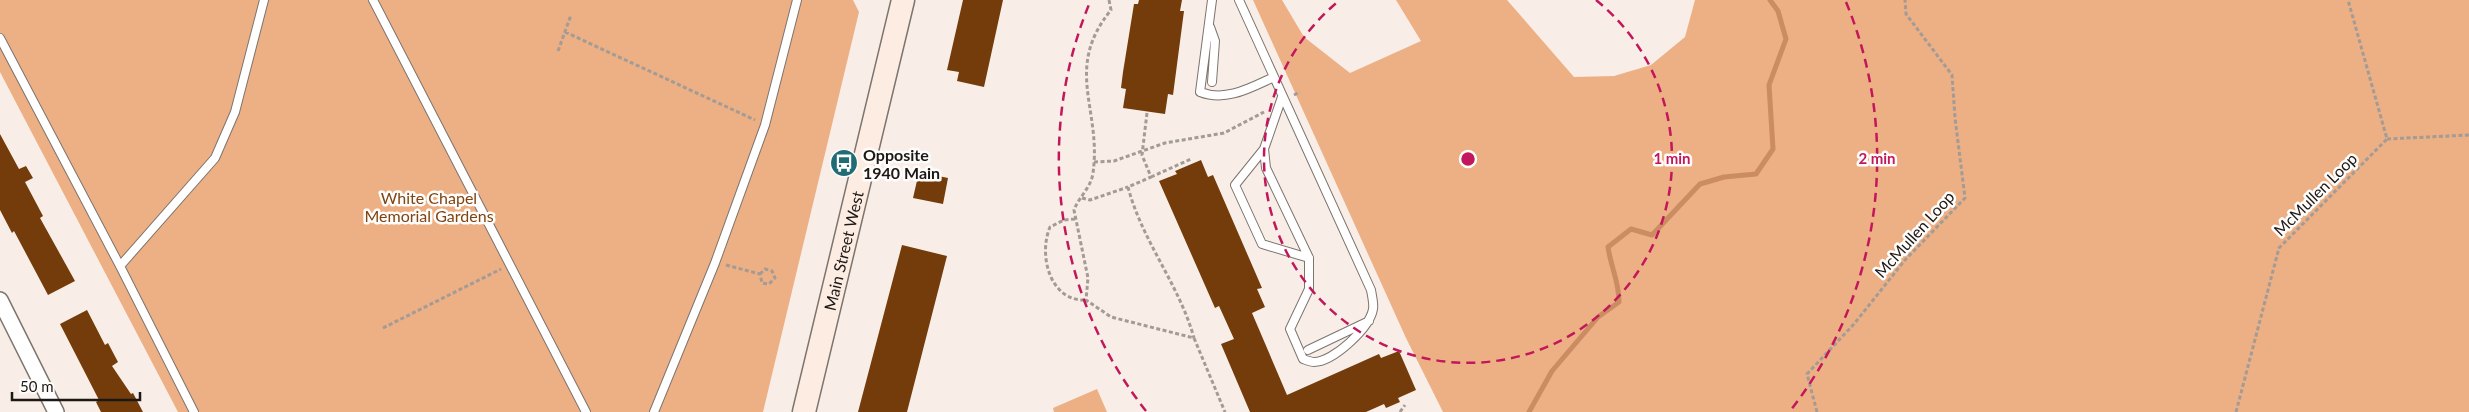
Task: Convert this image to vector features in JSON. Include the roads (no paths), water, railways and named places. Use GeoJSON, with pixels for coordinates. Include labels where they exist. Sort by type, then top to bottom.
{"type":"FeatureCollection","features":[{"type":"Feature","properties":{"kind":"main road","name":"Main Street West"},"geometry":{"type":"LineString","coordinates":[[804,412],[903,0]]}},
{"type":"Feature","properties":{"kind":"street"},"geometry":{"type":"LineString","coordinates":[[0,300],[56,412]]}},
{"type":"Feature","properties":{"kind":"lane"},"geometry":{"type":"LineString","coordinates":[[120,266],[215,158],[235,112],[264,0]]}},
{"type":"Feature","properties":{"kind":"lane"},"geometry":{"type":"LineString","coordinates":[[373,0],[586,412]]}},
{"type":"Feature","properties":{"kind":"lane"},"geometry":{"type":"LineString","coordinates":[[654,412],[715,263],[765,125],[797,0]]}},
{"type":"Feature","properties":{"kind":"lane"},"geometry":{"type":"LineString","coordinates":[[1212,0],[1200,92],[1214,98],[1242,91],[1274,78]]}},
{"type":"Feature","properties":{"kind":"lane"},"geometry":{"type":"LineString","coordinates":[[1239,0],[1371,290],[1374,308],[1370,320],[1359,335],[1336,352],[1315,362],[1303,359],[1290,329],[1309,289],[1309,258],[1266,168],[1264,149]]}},
{"type":"Feature","properties":{"kind":"lane"},"geometry":{"type":"LineString","coordinates":[[1209,25],[1215,41],[1212,82]]}},
{"type":"Feature","properties":{"kind":"lane"},"geometry":{"type":"LineString","coordinates":[[0,38],[120,266],[194,412]]}},
{"type":"Feature","properties":{"kind":"lane"},"geometry":{"type":"LineString","coordinates":[[1282,97],[1264,149],[1235,185],[1262,244],[1309,258]]}},
{"type":"Feature","properties":{"kind":"lane"},"geometry":{"type":"LineString","coordinates":[[1308,350],[1370,320]]}},
{"type":"Feature","properties":{"kind":"waterway"},"geometry":{"type":"LineString","coordinates":[[1529,412],[1552,371],[1598,317],[1619,302],[1618,288],[1608,247],[1631,229],[1652,235],[1700,184],[1724,177],[1756,174],[1773,149],[1769,85],[1786,39],[1778,11],[1770,0]]}},
{"type":"Feature","properties":{"kind":"place","name":"Opposite 1940 Main"},"geometry":{"type":"Point","coordinates":[844,163]}},
{"type":"Feature","properties":{"kind":"park label","name":"White Chapel Memorial Gardens"},"geometry":{"type":"Point","coordinates":[429,206]}}]}
